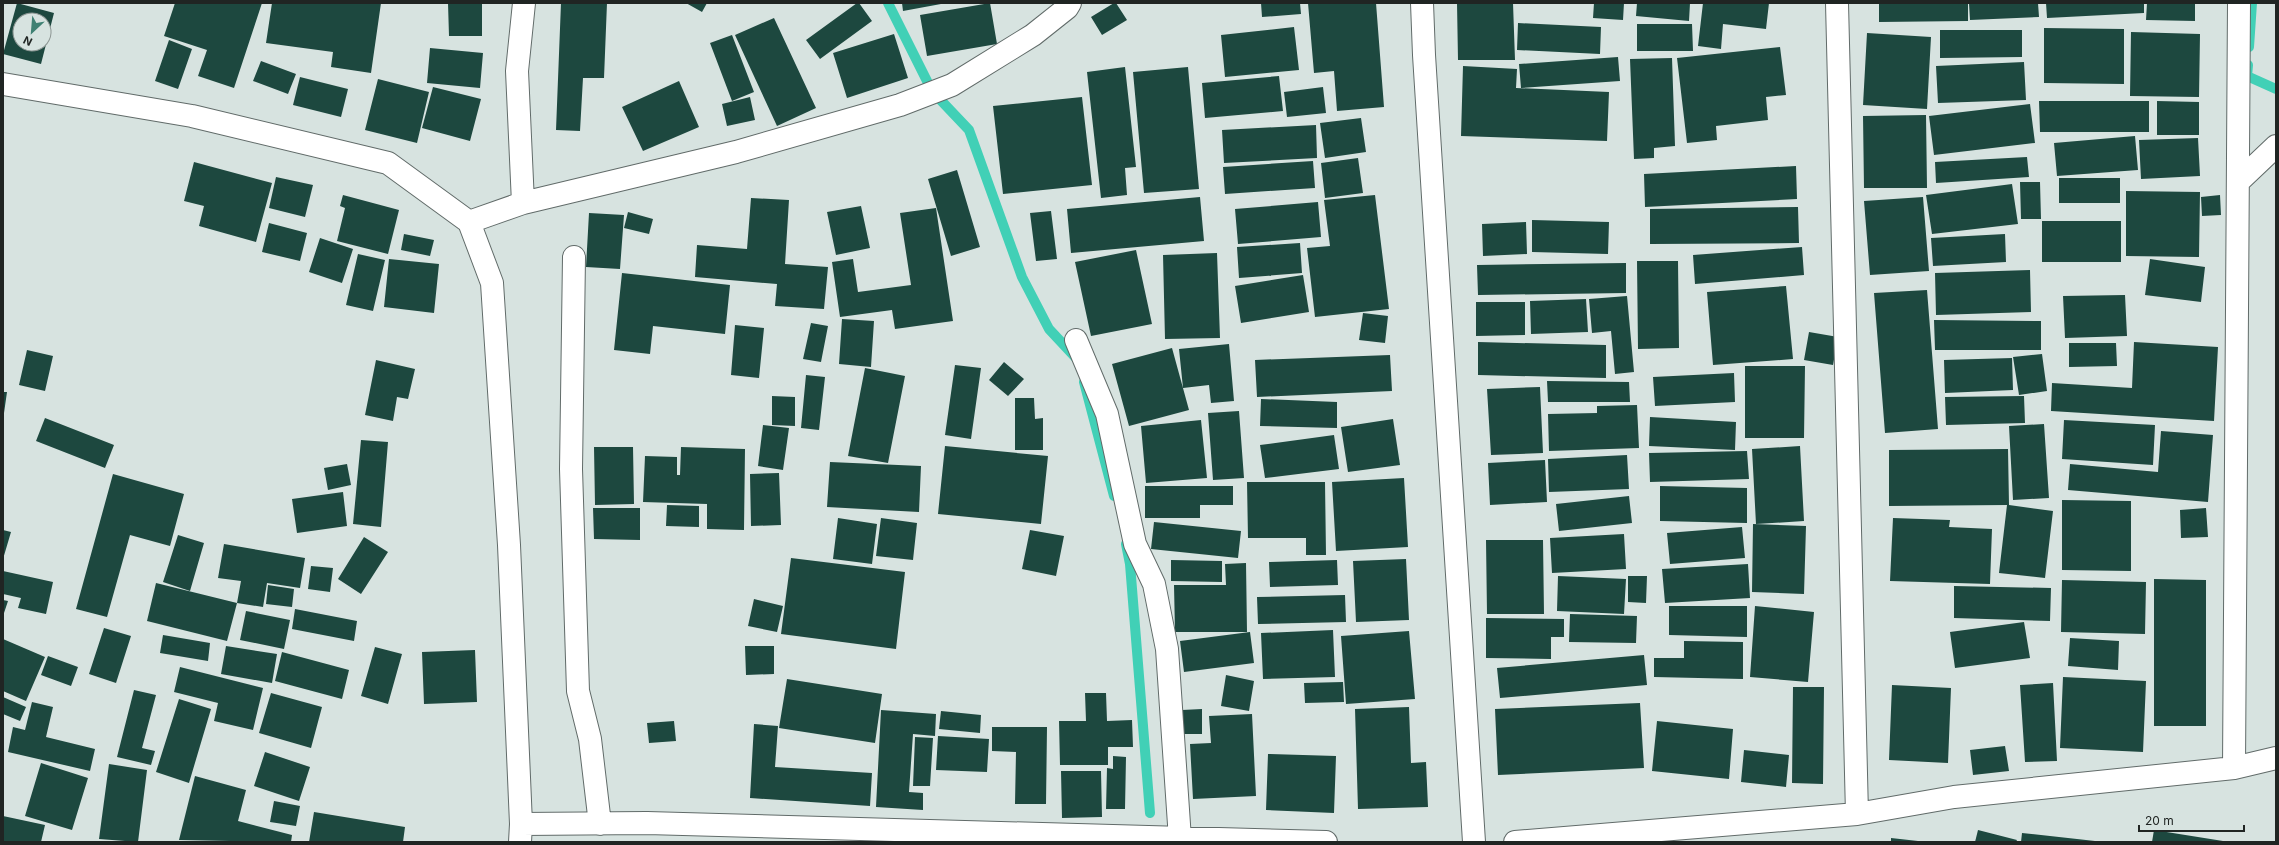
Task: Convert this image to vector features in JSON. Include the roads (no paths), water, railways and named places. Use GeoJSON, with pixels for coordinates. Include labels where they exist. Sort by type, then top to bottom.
{"type":"FeatureCollection","features":[{"type":"Feature","properties":{"kind":"street"},"geometry":{"type":"LineString","coordinates":[[523,203],[517,71],[524,3]]}},
{"type":"Feature","properties":{"kind":"street"},"geometry":{"type":"LineString","coordinates":[[469,222],[523,203],[736,152],[900,106],[952,85],[1033,35],[1067,8],[1070,3]]}},
{"type":"Feature","properties":{"kind":"street"},"geometry":{"type":"LineString","coordinates":[[1422,3],[1424,55],[1474,842]]}},
{"type":"Feature","properties":{"kind":"street"},"geometry":{"type":"LineString","coordinates":[[1838,3],[1857,814]]}},
{"type":"Feature","properties":{"kind":"street"},"geometry":{"type":"LineString","coordinates":[[2234,768],[2239,3]]}},
{"type":"Feature","properties":{"kind":"street"},"geometry":{"type":"LineString","coordinates":[[3,84],[192,116],[388,163],[469,222],[492,283],[509,545],[520,833],[600,824],[650,833],[1326,842]]}},
{"type":"Feature","properties":{"kind":"street"},"geometry":{"type":"LineString","coordinates":[[2238,182],[2276,146]]}},
{"type":"Feature","properties":{"kind":"street"},"geometry":{"type":"LineString","coordinates":[[574,257],[571,469],[578,691],[590,738],[600,824]]}},
{"type":"Feature","properties":{"kind":"street"},"geometry":{"type":"LineString","coordinates":[[1076,340],[1107,414],[1135,544],[1154,584],[1167,649],[1180,839]]}},
{"type":"Feature","properties":{"kind":"street"},"geometry":{"type":"LineString","coordinates":[[1515,842],[1857,814],[1954,797],[2234,768],[2276,758]]}},
{"type":"Feature","properties":{"kind":"waterway"},"geometry":{"type":"LineString","coordinates":[[888,3],[932,91],[969,130],[1022,277],[1049,329],[1077,359]]}},
{"type":"Feature","properties":{"kind":"waterway"},"geometry":{"type":"LineString","coordinates":[[2249,47],[2252,3]]}},
{"type":"Feature","properties":{"kind":"waterway"},"geometry":{"type":"LineString","coordinates":[[2248,65],[2247,76],[2276,89]]}},
{"type":"Feature","properties":{"kind":"waterway"},"geometry":{"type":"LineString","coordinates":[[1084,382],[1114,496]]}},
{"type":"Feature","properties":{"kind":"waterway"},"geometry":{"type":"LineString","coordinates":[[1126,544],[1130,564],[1150,813]]}}]}
